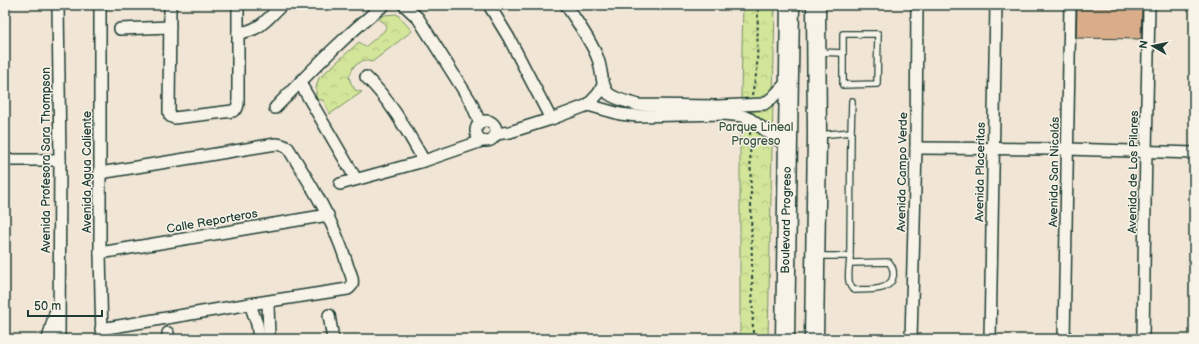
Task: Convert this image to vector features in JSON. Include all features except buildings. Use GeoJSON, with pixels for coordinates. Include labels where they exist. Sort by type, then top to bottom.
{"type":"FeatureCollection","features":[{"type":"Feature","properties":{"kind":"main road","name":"Boulevard Progreso"},"geometry":{"type":"LineString","coordinates":[[785,339],[790,5]]}},
{"type":"Feature","properties":{"kind":"main road"},"geometry":{"type":"LineString","coordinates":[[814,339],[817,136],[816,5]]}},
{"type":"Feature","properties":{"kind":"street","name":"Avenida Profesora Sara Thompson"},"geometry":{"type":"LineString","coordinates":[[52,5],[58,20]]}},
{"type":"Feature","properties":{"kind":"street","name":"Avenida Profesora Sara Thompson"},"geometry":{"type":"LineString","coordinates":[[58,5],[60,160],[58,301],[59,339]]}},
{"type":"Feature","properties":{"kind":"street","name":"Avenida Agua Caliente"},"geometry":{"type":"LineString","coordinates":[[100,5],[100,253],[102,334]]}},
{"type":"Feature","properties":{"kind":"street"},"geometry":{"type":"LineString","coordinates":[[170,5],[169,112],[170,116],[174,118],[233,111],[237,108],[238,5]]}},
{"type":"Feature","properties":{"kind":"street"},"geometry":{"type":"LineString","coordinates":[[238,33],[249,32],[257,28],[282,5]]}},
{"type":"Feature","properties":{"kind":"street"},"geometry":{"type":"LineString","coordinates":[[275,108],[323,59],[384,5]]}},
{"type":"Feature","properties":{"kind":"street"},"geometry":{"type":"LineString","coordinates":[[404,5],[418,18],[471,102],[480,123]]}},
{"type":"Feature","properties":{"kind":"street"},"geometry":{"type":"LineString","coordinates":[[489,5],[509,38],[551,119]]}},
{"type":"Feature","properties":{"kind":"street"},"geometry":{"type":"LineString","coordinates":[[566,5],[598,58],[602,72],[603,85],[608,93],[616,98],[638,104],[747,111],[764,104],[772,98],[788,81]]}},
{"type":"Feature","properties":{"kind":"street","name":"Avenida Campo Verde"},"geometry":{"type":"LineString","coordinates":[[911,339],[916,148],[917,5]]}},
{"type":"Feature","properties":{"kind":"street","name":"Avenida Placeritas"},"geometry":{"type":"LineString","coordinates":[[990,339],[996,5]]}},
{"type":"Feature","properties":{"kind":"street","name":"Avenida San Nicolás"},"geometry":{"type":"LineString","coordinates":[[1064,339],[1070,5]]}},
{"type":"Feature","properties":{"kind":"street","name":"Avenida de Los Pilares"},"geometry":{"type":"LineString","coordinates":[[1144,339],[1149,5]]}},
{"type":"Feature","properties":{"kind":"street"},"geometry":{"type":"LineString","coordinates":[[120,29],[170,27]]}},
{"type":"Feature","properties":{"kind":"street"},"geometry":{"type":"LineString","coordinates":[[366,77],[378,88],[393,107],[424,161]]}},
{"type":"Feature","properties":{"kind":"street"},"geometry":{"type":"LineString","coordinates":[[300,82],[356,179]]}},
{"type":"Feature","properties":{"kind":"street"},"geometry":{"type":"LineString","coordinates":[[496,134],[510,132],[588,105],[599,93],[603,85]]}},
{"type":"Feature","properties":{"kind":"street"},"geometry":{"type":"LineString","coordinates":[[637,116],[638,104]]}},
{"type":"Feature","properties":{"kind":"street"},"geometry":{"type":"LineString","coordinates":[[588,105],[620,114],[637,116],[721,110]]}},
{"type":"Feature","properties":{"kind":"street"},"geometry":{"type":"LineString","coordinates":[[747,111],[788,147]]}},
{"type":"Feature","properties":{"kind":"street"},"geometry":{"type":"LineString","coordinates":[[340,184],[424,161],[482,141],[489,141],[495,137],[496,134],[494,124],[487,121],[478,125],[476,132],[479,139],[482,141]]}},
{"type":"Feature","properties":{"kind":"street"},"geometry":{"type":"LineString","coordinates":[[100,174],[276,144],[282,145],[288,148],[328,215],[352,279],[352,285],[348,289],[250,304],[102,334]]}},
{"type":"Feature","properties":{"kind":"street"},"geometry":{"type":"LineString","coordinates":[[916,148],[993,150],[1067,149],[1194,153]]}},
{"type":"Feature","properties":{"kind":"street"},"geometry":{"type":"LineString","coordinates":[[5,160],[60,160]]}},
{"type":"Feature","properties":{"kind":"street","name":"Calle Reporteros"},"geometry":{"type":"LineString","coordinates":[[100,253],[328,215]]}},
{"type":"Feature","properties":{"kind":"street","name":"Avenida Profesora Sara Thompson"},"geometry":{"type":"LineString","coordinates":[[48,339],[58,301]]}},
{"type":"Feature","properties":{"kind":"street"},"geometry":{"type":"LineString","coordinates":[[268,302],[270,339]]}},
{"type":"Feature","properties":{"kind":"street"},"geometry":{"type":"LineString","coordinates":[[250,304],[257,324],[259,339]]}},
{"type":"Feature","properties":{"kind":"street"},"geometry":{"type":"LineString","coordinates":[[330,315],[333,339]]}},
{"type":"Feature","properties":{"kind":"street"},"geometry":{"type":"LineString","coordinates":[[257,324],[270,323]]}},
{"type":"Feature","properties":{"kind":"lane"},"geometry":{"type":"LineString","coordinates":[[843,34],[878,34],[877,84],[843,85],[843,52],[843,34]]}},
{"type":"Feature","properties":{"kind":"lane"},"geometry":{"type":"LineString","coordinates":[[817,52],[843,52]]}},
{"type":"Feature","properties":{"kind":"lane"},"geometry":{"type":"LineString","coordinates":[[850,263],[889,262],[893,267],[894,276],[890,285],[882,288],[854,290],[851,288],[849,282],[852,101]]}},
{"type":"Feature","properties":{"kind":"lane"},"geometry":{"type":"LineString","coordinates":[[817,136],[851,132]]}},
{"type":"Feature","properties":{"kind":"lane"},"geometry":{"type":"LineString","coordinates":[[815,256],[850,256]]}},
{"type":"Feature","properties":{"kind":"path"},"geometry":{"type":"LineString","coordinates":[[752,339],[747,111],[757,70],[758,5]]}},
{"type":"Feature","properties":{"kind":"green space","name":"Parque Lineal Progreso"},"geometry":{"type":"Polygon","coordinates":[[[743,5],[775,5],[768,339],[740,339],[740,135],[743,5]]]}},
{"type":"Feature","properties":{"kind":"green space"},"geometry":{"type":"Polygon","coordinates":[[[397,14],[412,31],[372,62],[364,60],[354,66],[349,77],[355,90],[362,92],[330,114],[323,100],[317,100],[316,89],[319,78],[359,42],[365,47],[384,31],[387,25],[379,19],[384,15],[397,14]]]}}]}
